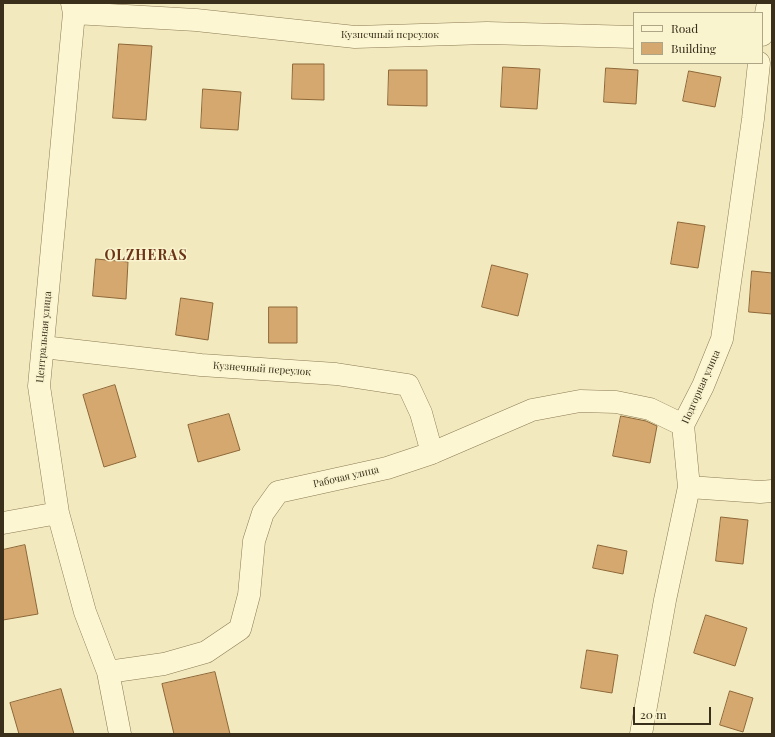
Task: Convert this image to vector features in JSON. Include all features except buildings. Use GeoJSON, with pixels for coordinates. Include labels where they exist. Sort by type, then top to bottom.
{"type":"FeatureCollection","features":[{"type":"Feature","properties":{"kind":"street"},"geometry":{"type":"LineString","coordinates":[[763,30],[768,3]]}},
{"type":"Feature","properties":{"kind":"street","name":"Кузнечный переулок"},"geometry":{"type":"LineString","coordinates":[[73,8],[355,37],[487,33],[633,37]]}},
{"type":"Feature","properties":{"kind":"street","name":"Центральная улица"},"geometry":{"type":"LineString","coordinates":[[73,8],[39,386],[58,513],[85,612],[108,672],[120,734]]}},
{"type":"Feature","properties":{"kind":"street","name":"Подгорная улица"},"geometry":{"type":"LineString","coordinates":[[641,734],[665,600],[689,487],[683,425],[703,386],[722,339],[753,119],[759,64]]}},
{"type":"Feature","properties":{"kind":"street","name":"Кузнечный переулок"},"geometry":{"type":"LineString","coordinates":[[43,347],[201,365],[336,374],[408,385],[421,413],[432,453]]}},
{"type":"Feature","properties":{"kind":"street","name":"Рабочая улица"},"geometry":{"type":"LineString","coordinates":[[108,672],[164,664],[206,652],[240,630],[249,595],[254,541],[263,513],[278,492],[387,468],[432,453],[532,410],[580,401],[616,402],[650,410],[683,425]]}},
{"type":"Feature","properties":{"kind":"street"},"geometry":{"type":"LineString","coordinates":[[689,487],[760,492],[772,491]]}},
{"type":"Feature","properties":{"kind":"street"},"geometry":{"type":"LineString","coordinates":[[3,523],[58,513]]}},
{"type":"Feature","properties":{"kind":"district","name":"OLZHERAS"},"geometry":{"type":"Point","coordinates":[146,256]}}]}
